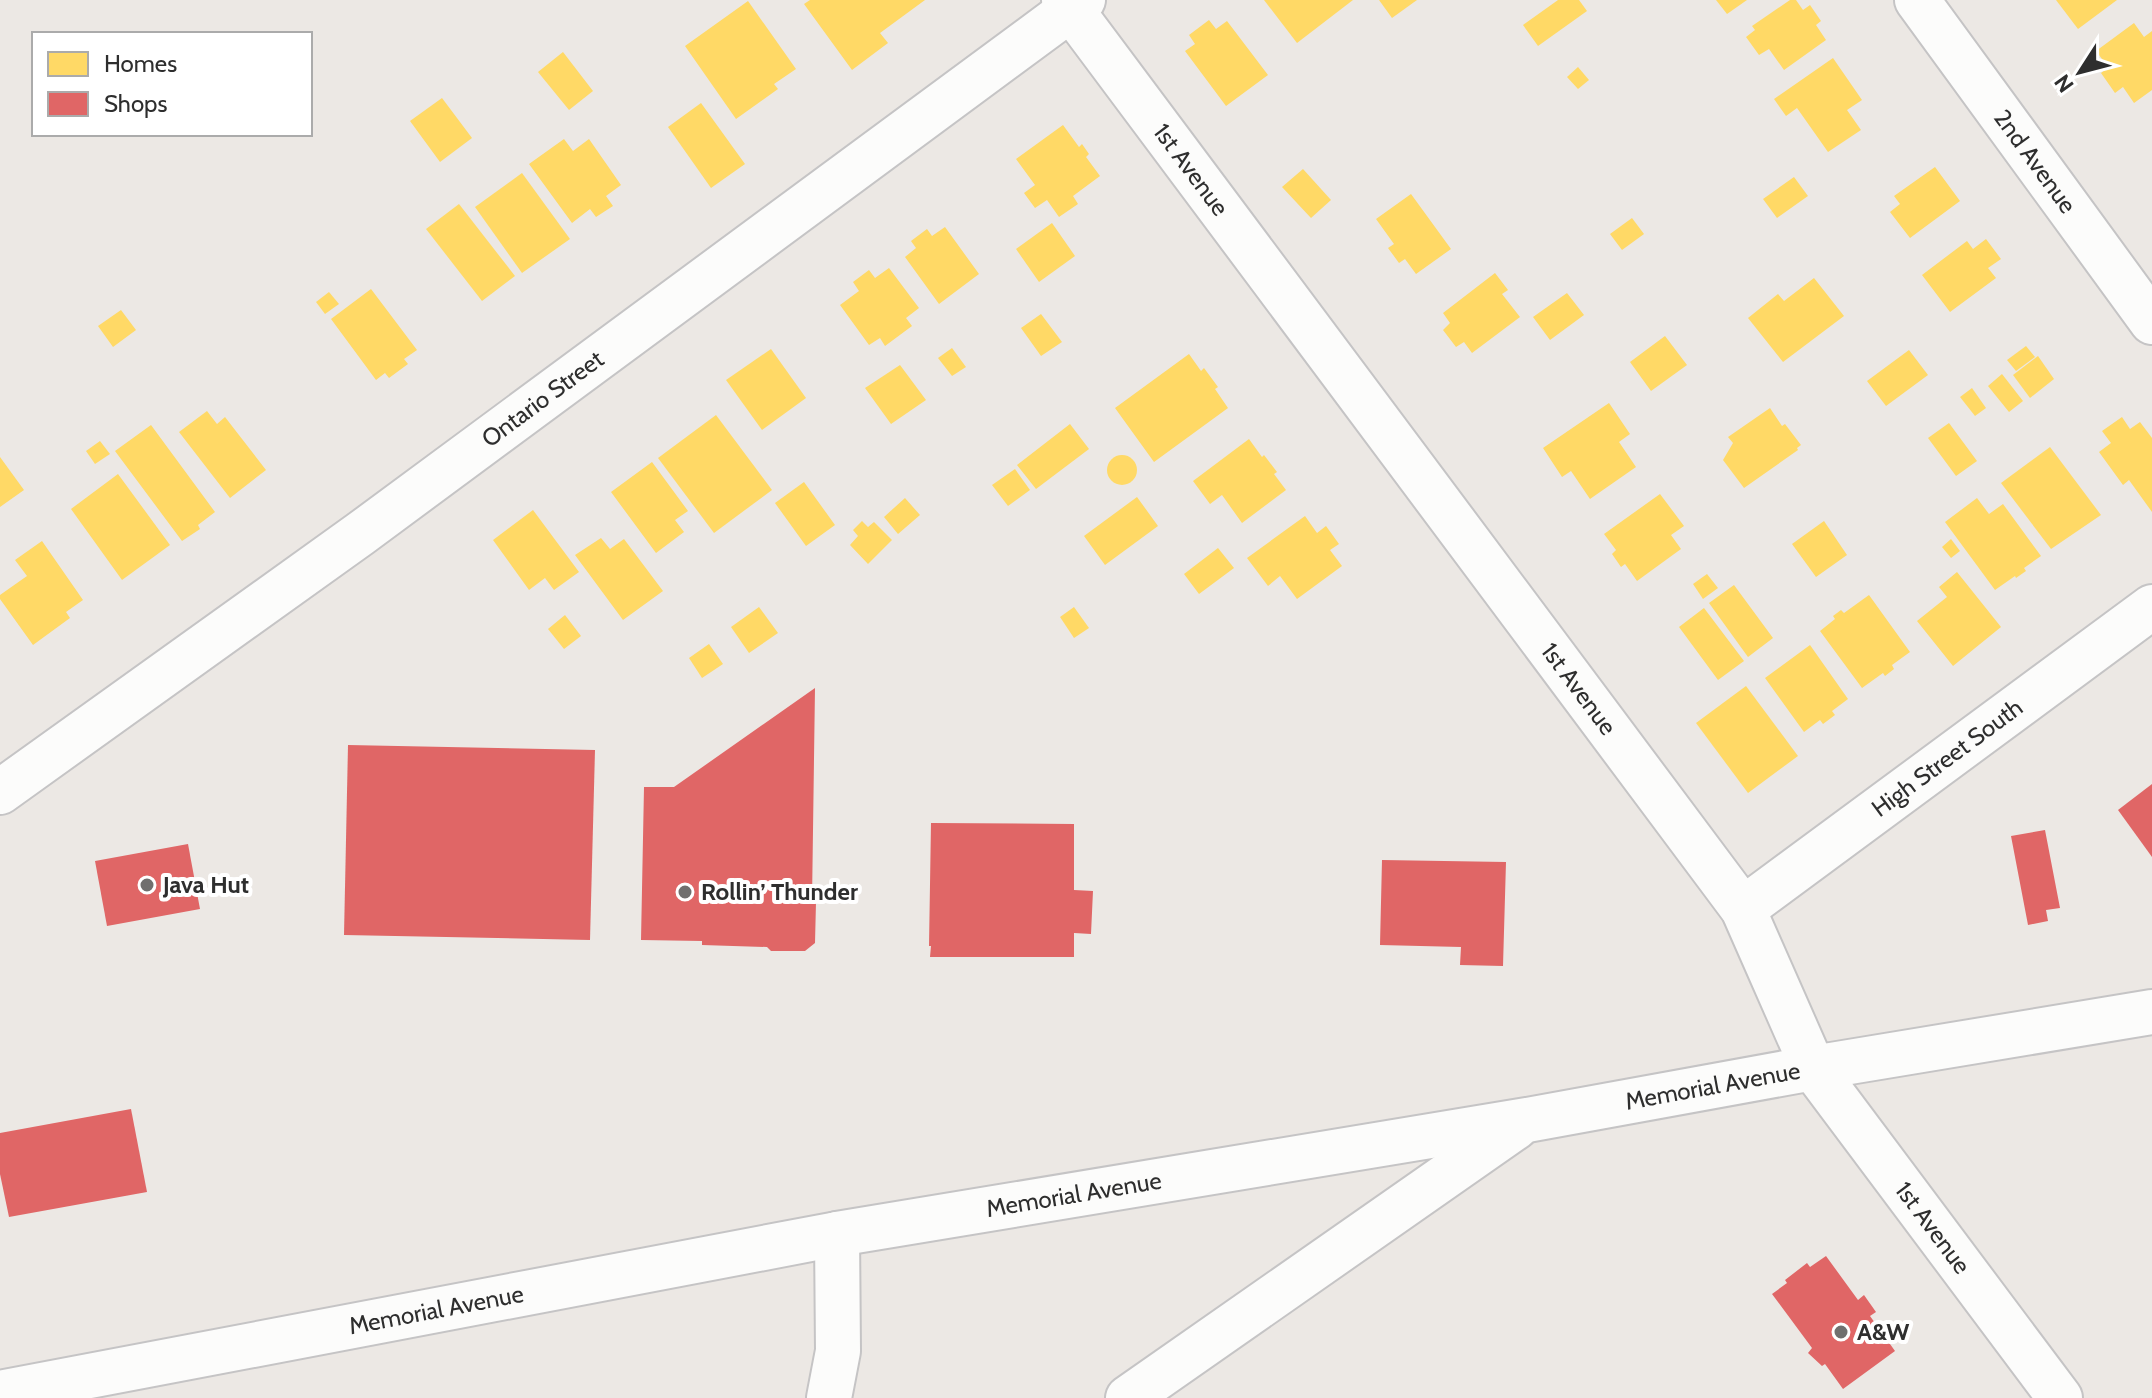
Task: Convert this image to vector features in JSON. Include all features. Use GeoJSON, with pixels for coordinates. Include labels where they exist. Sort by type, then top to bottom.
{"type":"FeatureCollection","features":[{"type":"Feature","properties":{"kind":"street","name":"2nd Avenue"},"geometry":{"type":"LineString","coordinates":[[1917,0],[2152,322]]}},
{"type":"Feature","properties":{"kind":"street","name":"Ontario Street"},"geometry":{"type":"LineString","coordinates":[[0,792],[360,534],[1072,3]]}},
{"type":"Feature","properties":{"kind":"street","name":"1st Avenue"},"geometry":{"type":"LineString","coordinates":[[1072,3],[1743,909],[1813,1068],[2060,1398]]}},
{"type":"Feature","properties":{"kind":"street","name":"High Street South"},"geometry":{"type":"LineString","coordinates":[[1743,909],[2152,607]]}},
{"type":"Feature","properties":{"kind":"street","name":"Memorial Avenue"},"geometry":{"type":"LineString","coordinates":[[0,1393],[837,1234],[1527,1120],[1813,1068],[2152,1012]]}},
{"type":"Feature","properties":{"kind":"street"},"geometry":{"type":"LineString","coordinates":[[1128,1398],[1527,1120]]}},
{"type":"Feature","properties":{"kind":"street"},"geometry":{"type":"LineString","coordinates":[[829,1398],[838,1351],[837,1234]]}},
{"type":"Feature","properties":{"kind":"building: Homes"},"geometry":{"type":"Polygon","coordinates":[[[810,0],[925,0],[880,33],[888,43],[852,70],[804,4],[810,0]]]}},
{"type":"Feature","properties":{"kind":"building: Homes"},"geometry":{"type":"Polygon","coordinates":[[[1264,0],[1353,0],[1297,43],[1264,0]]]}},
{"type":"Feature","properties":{"kind":"building: Homes"},"geometry":{"type":"Polygon","coordinates":[[[1379,0],[1417,0],[1392,18],[1379,0]]]}},
{"type":"Feature","properties":{"kind":"building: Homes"},"geometry":{"type":"Polygon","coordinates":[[[1558,0],[1579,0],[1587,11],[1538,46],[1523,25],[1558,0]]]}},
{"type":"Feature","properties":{"kind":"building: Homes"},"geometry":{"type":"Polygon","coordinates":[[[1716,0],[1747,0],[1727,14],[1716,0]]]}},
{"type":"Feature","properties":{"kind":"building: Homes"},"geometry":{"type":"Polygon","coordinates":[[[1790,0],[1796,0],[1803,10],[1810,5],[1821,21],[1816,25],[1826,40],[1784,70],[1769,49],[1759,55],[1746,37],[1755,30],[1752,26],[1790,0]]]}},
{"type":"Feature","properties":{"kind":"building: Homes"},"geometry":{"type":"Polygon","coordinates":[[[2056,0],[2117,0],[2078,29],[2056,0]]]}},
{"type":"Feature","properties":{"kind":"building: Homes"},"geometry":{"type":"Polygon","coordinates":[[[748,1],[796,69],[774,84],[778,89],[736,119],[685,46],[748,1]]]}},
{"type":"Feature","properties":{"kind":"building: Homes"},"geometry":{"type":"Polygon","coordinates":[[[1209,20],[1216,29],[1227,21],[1268,75],[1226,106],[1185,51],[1195,44],[1189,35],[1209,20]]]}},
{"type":"Feature","properties":{"kind":"building: Homes"},"geometry":{"type":"Polygon","coordinates":[[[2134,23],[2144,37],[2152,31],[2152,90],[2134,103],[2123,87],[2115,93],[2101,73],[2108,67],[2096,51],[2134,23]]]}},
{"type":"Feature","properties":{"kind":"building: Homes"},"geometry":{"type":"Polygon","coordinates":[[[563,52],[593,91],[569,110],[538,72],[563,52]]]}},
{"type":"Feature","properties":{"kind":"building: Homes"},"geometry":{"type":"Polygon","coordinates":[[[1833,58],[1862,100],[1847,110],[1861,130],[1828,152],[1797,108],[1786,116],[1774,99],[1833,58]]]}},
{"type":"Feature","properties":{"kind":"building: Homes"},"geometry":{"type":"Polygon","coordinates":[[[1578,67],[1589,80],[1578,89],[1567,77],[1578,67]]]}},
{"type":"Feature","properties":{"kind":"building: Homes"},"geometry":{"type":"Polygon","coordinates":[[[442,98],[472,138],[440,162],[410,121],[442,98]]]}},
{"type":"Feature","properties":{"kind":"building: Homes"},"geometry":{"type":"Polygon","coordinates":[[[701,103],[745,164],[711,188],[668,127],[701,103]]]}},
{"type":"Feature","properties":{"kind":"building: Homes"},"geometry":{"type":"Polygon","coordinates":[[[1063,125],[1079,147],[1082,144],[1089,154],[1086,157],[1100,176],[1073,196],[1078,204],[1059,217],[1047,200],[1035,208],[1024,193],[1035,185],[1016,159],[1063,125]]]}},
{"type":"Feature","properties":{"kind":"building: Homes"},"geometry":{"type":"Polygon","coordinates":[[[564,139],[573,151],[589,139],[621,185],[606,196],[613,206],[596,217],[590,209],[572,223],[529,164],[564,139]]]}},
{"type":"Feature","properties":{"kind":"building: Homes"},"geometry":{"type":"Polygon","coordinates":[[[1935,167],[1960,201],[1910,238],[1890,212],[1900,204],[1894,196],[1935,167]]]}},
{"type":"Feature","properties":{"kind":"building: Homes"},"geometry":{"type":"Polygon","coordinates":[[[1303,169],[1331,200],[1311,218],[1282,187],[1303,169]]]}},
{"type":"Feature","properties":{"kind":"building: Homes"},"geometry":{"type":"Polygon","coordinates":[[[522,173],[570,239],[522,273],[475,207],[522,173]]]}},
{"type":"Feature","properties":{"kind":"building: Homes"},"geometry":{"type":"Polygon","coordinates":[[[1794,177],[1808,196],[1777,218],[1763,199],[1794,177]]]}},
{"type":"Feature","properties":{"kind":"building: Homes"},"geometry":{"type":"Polygon","coordinates":[[[1411,194],[1451,249],[1416,274],[1405,259],[1399,263],[1388,248],[1394,244],[1376,219],[1411,194]]]}},
{"type":"Feature","properties":{"kind":"building: Homes"},"geometry":{"type":"Polygon","coordinates":[[[459,204],[515,276],[482,301],[426,229],[459,204]]]}},
{"type":"Feature","properties":{"kind":"building: Homes"},"geometry":{"type":"Polygon","coordinates":[[[1632,218],[1644,234],[1622,250],[1610,234],[1632,218]]]}},
{"type":"Feature","properties":{"kind":"building: Homes"},"geometry":{"type":"Polygon","coordinates":[[[1052,223],[1075,256],[1039,282],[1016,249],[1052,223]]]}},
{"type":"Feature","properties":{"kind":"building: Homes"},"geometry":{"type":"Polygon","coordinates":[[[945,227],[979,274],[939,304],[905,257],[916,248],[911,241],[927,229],[932,236],[945,227]]]}},
{"type":"Feature","properties":{"kind":"building: Homes"},"geometry":{"type":"Polygon","coordinates":[[[1986,239],[2001,259],[1988,268],[1996,278],[1950,312],[1922,275],[1967,241],[1973,249],[1986,239]]]}},
{"type":"Feature","properties":{"kind":"building: Homes"},"geometry":{"type":"Polygon","coordinates":[[[889,268],[919,308],[906,318],[912,326],[885,346],[880,338],[869,345],[840,305],[859,291],[853,282],[869,270],[875,278],[889,268]]]}},
{"type":"Feature","properties":{"kind":"building: Homes"},"geometry":{"type":"Polygon","coordinates":[[[1495,273],[1508,290],[1502,294],[1520,317],[1472,353],[1464,342],[1456,347],[1443,330],[1450,323],[1443,313],[1495,273]]]}},
{"type":"Feature","properties":{"kind":"building: Homes"},"geometry":{"type":"Polygon","coordinates":[[[1814,278],[1844,316],[1783,362],[1748,318],[1778,294],[1784,301],[1814,278]]]}},
{"type":"Feature","properties":{"kind":"building: Homes"},"geometry":{"type":"Polygon","coordinates":[[[371,289],[417,350],[404,359],[408,364],[389,378],[385,373],[376,380],[331,319],[371,289]]]}},
{"type":"Feature","properties":{"kind":"building: Homes"},"geometry":{"type":"Polygon","coordinates":[[[329,292],[339,304],[325,314],[316,302],[329,292]]]}},
{"type":"Feature","properties":{"kind":"building: Homes"},"geometry":{"type":"Polygon","coordinates":[[[1567,293],[1584,315],[1550,340],[1533,317],[1567,293]]]}},
{"type":"Feature","properties":{"kind":"building: Homes"},"geometry":{"type":"Polygon","coordinates":[[[121,310],[136,330],[113,347],[98,326],[121,310]]]}},
{"type":"Feature","properties":{"kind":"building: Homes"},"geometry":{"type":"Polygon","coordinates":[[[1041,314],[1062,342],[1041,356],[1021,328],[1041,314]]]}},
{"type":"Feature","properties":{"kind":"building: Homes"},"geometry":{"type":"Polygon","coordinates":[[[1665,336],[1687,365],[1651,391],[1630,362],[1665,336]]]}},
{"type":"Feature","properties":{"kind":"building: Homes"},"geometry":{"type":"Polygon","coordinates":[[[2026,346],[2035,357],[2016,371],[2007,360],[2026,346]]]}},
{"type":"Feature","properties":{"kind":"building: Homes"},"geometry":{"type":"Polygon","coordinates":[[[952,348],[966,367],[952,376],[938,358],[952,348]]]}},
{"type":"Feature","properties":{"kind":"building: Homes"},"geometry":{"type":"Polygon","coordinates":[[[771,349],[806,398],[762,430],[726,380],[771,349]]]}},
{"type":"Feature","properties":{"kind":"building: Homes"},"geometry":{"type":"Polygon","coordinates":[[[1909,350],[1928,375],[1886,406],[1867,381],[1909,350]]]}},
{"type":"Feature","properties":{"kind":"building: Homes"},"geometry":{"type":"Polygon","coordinates":[[[1189,354],[1218,387],[1215,389],[1228,408],[1154,462],[1115,408],[1189,354]]]}},
{"type":"Feature","properties":{"kind":"building: Homes"},"geometry":{"type":"Polygon","coordinates":[[[2038,356],[2054,379],[2030,398],[2013,375],[2038,356]]]}},
{"type":"Feature","properties":{"kind":"building: Homes"},"geometry":{"type":"Polygon","coordinates":[[[900,365],[926,400],[891,424],[865,388],[900,365]]]}},
{"type":"Feature","properties":{"kind":"building: Homes"},"geometry":{"type":"Polygon","coordinates":[[[2002,374],[2023,401],[2009,412],[1988,386],[2002,374]]]}},
{"type":"Feature","properties":{"kind":"building: Homes"},"geometry":{"type":"Polygon","coordinates":[[[1972,388],[1986,408],[1975,416],[1960,397],[1972,388]]]}},
{"type":"Feature","properties":{"kind":"building: Homes"},"geometry":{"type":"Polygon","coordinates":[[[1609,403],[1630,434],[1619,442],[1636,467],[1590,499],[1571,471],[1562,477],[1543,448],[1609,403]]]}},
{"type":"Feature","properties":{"kind":"building: Homes"},"geometry":{"type":"Polygon","coordinates":[[[1770,408],[1801,445],[1744,488],[1723,460],[1733,443],[1728,437],[1770,408]]]}},
{"type":"Feature","properties":{"kind":"building: Homes"},"geometry":{"type":"Polygon","coordinates":[[[207,411],[217,424],[225,417],[266,470],[230,498],[179,432],[207,411]]]}},
{"type":"Feature","properties":{"kind":"building: Homes"},"geometry":{"type":"Polygon","coordinates":[[[716,415],[772,490],[714,533],[658,458],[716,415]]]}},
{"type":"Feature","properties":{"kind":"building: Homes"},"geometry":{"type":"Polygon","coordinates":[[[2122,417],[2130,429],[2140,422],[2152,438],[2152,512],[2129,480],[2123,485],[2099,452],[2111,443],[2102,431],[2122,417]]]}},
{"type":"Feature","properties":{"kind":"building: Homes"},"geometry":{"type":"Polygon","coordinates":[[[1949,423],[1977,461],[1956,476],[1928,438],[1949,423]]]}},
{"type":"Feature","properties":{"kind":"building: Homes"},"geometry":{"type":"Polygon","coordinates":[[[1070,424],[1089,449],[1036,489],[1017,465],[1070,424]]]}},
{"type":"Feature","properties":{"kind":"building: Homes"},"geometry":{"type":"Polygon","coordinates":[[[151,425],[215,512],[198,525],[200,529],[182,541],[115,451],[151,425]]]}},
{"type":"Feature","properties":{"kind":"building: Homes"},"geometry":{"type":"Polygon","coordinates":[[[1249,439],[1277,472],[1274,474],[1286,490],[1242,523],[1222,495],[1210,504],[1193,481],[1249,439]]]}},
{"type":"Feature","properties":{"kind":"building: Homes"},"geometry":{"type":"Polygon","coordinates":[[[100,441],[110,454],[95,464],[86,451],[100,441]]]}},
{"type":"Feature","properties":{"kind":"building: Homes"},"geometry":{"type":"Polygon","coordinates":[[[2050,447],[2101,515],[2051,549],[2001,483],[2050,447]]]}},
{"type":"Feature","properties":{"kind":"building: Homes"},"geometry":{"type":"Polygon","coordinates":[[[1122,455],[1133,459],[1137,470],[1133,481],[1122,485],[1111,481],[1107,470],[1111,459],[1122,455]]]}},
{"type":"Feature","properties":{"kind":"building: Homes"},"geometry":{"type":"Polygon","coordinates":[[[0,457],[24,490],[0,507],[0,457]]]}},
{"type":"Feature","properties":{"kind":"building: Homes"},"geometry":{"type":"Polygon","coordinates":[[[652,462],[688,511],[675,520],[684,532],[656,553],[611,492],[652,462]]]}},
{"type":"Feature","properties":{"kind":"building: Homes"},"geometry":{"type":"Polygon","coordinates":[[[1015,469],[1030,490],[1008,506],[992,485],[1015,469]]]}},
{"type":"Feature","properties":{"kind":"building: Homes"},"geometry":{"type":"Polygon","coordinates":[[[118,474],[170,545],[122,580],[71,509],[118,474]]]}},
{"type":"Feature","properties":{"kind":"building: Homes"},"geometry":{"type":"Polygon","coordinates":[[[804,482],[835,525],[806,546],[775,503],[804,482]]]}},
{"type":"Feature","properties":{"kind":"building: Homes"},"geometry":{"type":"Polygon","coordinates":[[[1660,494],[1684,526],[1671,535],[1681,549],[1637,581],[1625,564],[1621,567],[1612,554],[1616,550],[1604,534],[1660,494]]]}},
{"type":"Feature","properties":{"kind":"building: Homes"},"geometry":{"type":"Polygon","coordinates":[[[1137,497],[1158,526],[1105,565],[1084,536],[1137,497]]]}},
{"type":"Feature","properties":{"kind":"building: Homes"},"geometry":{"type":"Polygon","coordinates":[[[905,498],[920,515],[898,534],[884,517],[905,498]]]}},
{"type":"Feature","properties":{"kind":"building: Homes"},"geometry":{"type":"Polygon","coordinates":[[[1977,498],[1989,514],[2003,504],[2041,556],[2024,568],[2026,571],[1995,590],[1945,522],[1977,498]]]}},
{"type":"Feature","properties":{"kind":"building: Homes"},"geometry":{"type":"Polygon","coordinates":[[[533,510],[579,572],[554,590],[545,578],[529,590],[493,540],[533,510]]]}},
{"type":"Feature","properties":{"kind":"building: Homes"},"geometry":{"type":"Polygon","coordinates":[[[1305,516],[1317,533],[1326,526],[1339,544],[1330,550],[1342,566],[1297,599],[1280,576],[1268,586],[1247,558],[1305,516]]]}},
{"type":"Feature","properties":{"kind":"building: Homes"},"geometry":{"type":"Polygon","coordinates":[[[862,521],[868,527],[874,522],[892,540],[868,564],[850,545],[858,536],[853,530],[862,521]]]}},
{"type":"Feature","properties":{"kind":"building: Homes"},"geometry":{"type":"Polygon","coordinates":[[[1824,521],[1847,555],[1816,577],[1792,544],[1824,521]]]}},
{"type":"Feature","properties":{"kind":"building: Homes"},"geometry":{"type":"Polygon","coordinates":[[[601,538],[610,549],[624,539],[663,591],[623,620],[575,555],[601,538]]]}},
{"type":"Feature","properties":{"kind":"building: Homes"},"geometry":{"type":"Polygon","coordinates":[[[1951,539],[1960,551],[1951,558],[1942,547],[1951,539]]]}},
{"type":"Feature","properties":{"kind":"building: Homes"},"geometry":{"type":"Polygon","coordinates":[[[42,541],[83,600],[66,612],[70,618],[33,645],[0,595],[27,576],[15,560],[42,541]]]}},
{"type":"Feature","properties":{"kind":"building: Homes"},"geometry":{"type":"Polygon","coordinates":[[[1218,548],[1234,568],[1199,594],[1184,574],[1218,548]]]}},
{"type":"Feature","properties":{"kind":"building: Homes"},"geometry":{"type":"Polygon","coordinates":[[[1957,572],[2001,627],[1953,666],[1917,621],[1947,597],[1939,587],[1957,572]]]}},
{"type":"Feature","properties":{"kind":"building: Homes"},"geometry":{"type":"Polygon","coordinates":[[[1707,574],[1718,588],[1703,599],[1693,584],[1707,574]]]}},
{"type":"Feature","properties":{"kind":"building: Homes"},"geometry":{"type":"Polygon","coordinates":[[[1734,585],[1773,638],[1748,657],[1709,603],[1734,585]]]}},
{"type":"Feature","properties":{"kind":"building: Homes"},"geometry":{"type":"Polygon","coordinates":[[[1869,595],[1910,652],[1892,665],[1894,669],[1885,676],[1883,673],[1862,688],[1820,631],[1841,610],[1844,613],[1869,595]]]}},
{"type":"Feature","properties":{"kind":"building: Homes"},"geometry":{"type":"Polygon","coordinates":[[[759,607],[778,633],[749,653],[731,627],[759,607]]]}},
{"type":"Feature","properties":{"kind":"building: Homes"},"geometry":{"type":"Polygon","coordinates":[[[1074,607],[1089,628],[1074,638],[1060,617],[1074,607]]]}},
{"type":"Feature","properties":{"kind":"building: Homes"},"geometry":{"type":"Polygon","coordinates":[[[1704,608],[1744,661],[1718,680],[1679,627],[1704,608]]]}},
{"type":"Feature","properties":{"kind":"building: Homes"},"geometry":{"type":"Polygon","coordinates":[[[565,615],[581,636],[564,649],[548,629],[565,615]]]}},
{"type":"Feature","properties":{"kind":"building: Homes"},"geometry":{"type":"Polygon","coordinates":[[[709,644],[723,664],[702,678],[689,658],[709,644]]]}},
{"type":"Feature","properties":{"kind":"building: Homes"},"geometry":{"type":"Polygon","coordinates":[[[1810,645],[1848,699],[1832,711],[1835,715],[1823,724],[1820,720],[1804,732],[1765,678],[1810,645]]]}},
{"type":"Feature","properties":{"kind":"building: Homes"},"geometry":{"type":"Polygon","coordinates":[[[1746,686],[1798,756],[1748,793],[1696,723],[1746,686]]]}},
{"type":"Feature","properties":{"kind":"building: Shops"},"geometry":{"type":"Polygon","coordinates":[[[815,688],[812,902],[816,902],[815,943],[805,951],[771,951],[767,947],[702,945],[702,941],[641,940],[644,787],[674,787],[815,688]]]}},
{"type":"Feature","properties":{"kind":"building: Shops"},"geometry":{"type":"Polygon","coordinates":[[[348,745],[595,750],[590,940],[344,935],[348,745]]]}},
{"type":"Feature","properties":{"kind":"building: Shops"},"geometry":{"type":"Polygon","coordinates":[[[2152,784],[2152,857],[2118,810],[2152,784]]]}},
{"type":"Feature","properties":{"kind":"building: Shops"},"geometry":{"type":"Polygon","coordinates":[[[931,823],[1074,824],[1074,890],[1093,891],[1091,934],[1074,933],[1074,957],[930,957],[931,823]]]}},
{"type":"Feature","properties":{"kind":"building: Shops"},"geometry":{"type":"Polygon","coordinates":[[[2045,830],[2060,908],[2046,910],[2048,921],[2028,925],[2011,836],[2045,830]]]}},
{"type":"Feature","properties":{"kind":"building: Shops","name":"Java Hut"},"geometry":{"type":"Polygon","coordinates":[[[188,844],[200,909],[107,926],[95,861],[188,844]]]}},
{"type":"Feature","properties":{"kind":"building: Shops"},"geometry":{"type":"Polygon","coordinates":[[[1382,860],[1506,862],[1503,966],[1460,965],[1461,947],[1380,945],[1382,860]]]}},
{"type":"Feature","properties":{"kind":"building: Shops"},"geometry":{"type":"Polygon","coordinates":[[[131,1109],[147,1192],[9,1217],[0,1174],[0,1133],[131,1109]]]}},
{"type":"Feature","properties":{"kind":"building: Shops","name":"A&W"},"geometry":{"type":"Polygon","coordinates":[[[1826,1256],[1858,1300],[1864,1295],[1876,1312],[1870,1316],[1895,1351],[1843,1389],[1825,1364],[1822,1366],[1808,1353],[1812,1348],[1772,1294],[1807,1263],[1810,1267],[1826,1256]]]}},
{"type":"Feature","properties":{"kind":"place","name":"Java Hut"},"geometry":{"type":"Point","coordinates":[147,885]}},
{"type":"Feature","properties":{"kind":"place","name":"Rollin’ Thunder"},"geometry":{"type":"Point","coordinates":[685,892]}},
{"type":"Feature","properties":{"kind":"place","name":"A&W"},"geometry":{"type":"Point","coordinates":[1841,1332]}}]}
